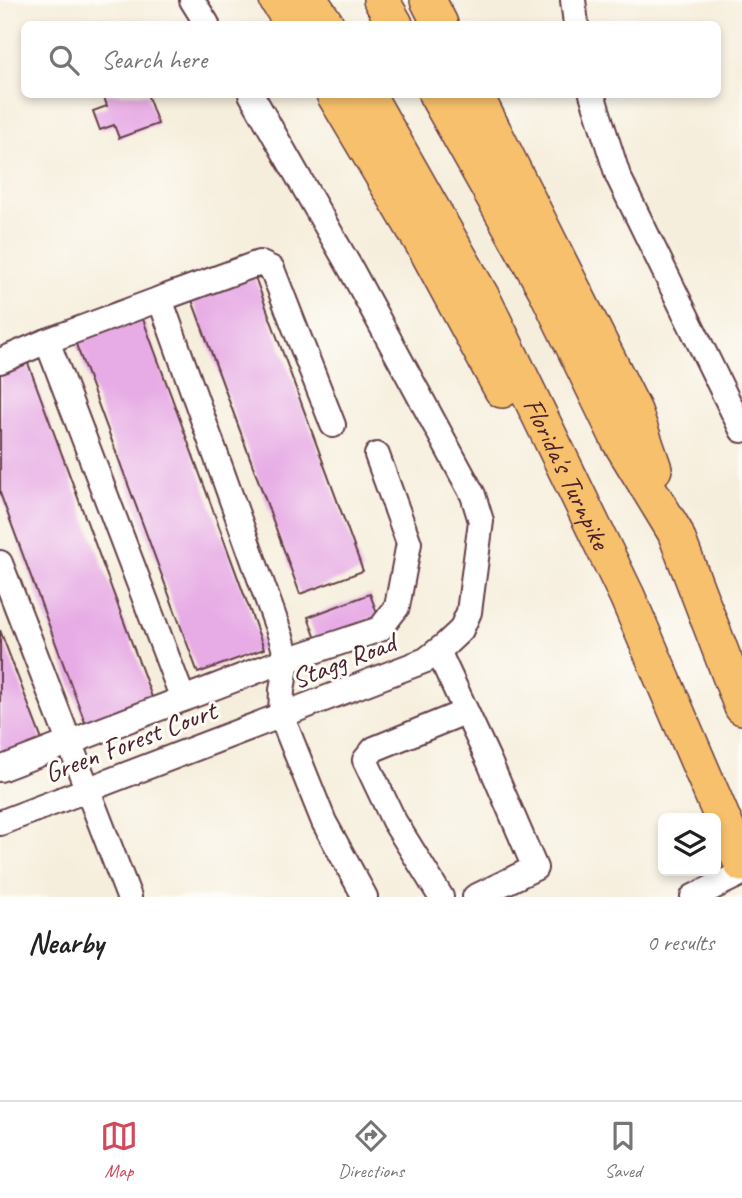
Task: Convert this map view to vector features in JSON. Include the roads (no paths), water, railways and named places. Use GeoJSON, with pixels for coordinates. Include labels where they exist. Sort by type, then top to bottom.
{"type":"FeatureCollection","features":[{"type":"Feature","properties":{"kind":"highway"},"geometry":{"type":"LineString","coordinates":[[277,0],[291,21]]}},
{"type":"Feature","properties":{"kind":"highway"},"geometry":{"type":"LineString","coordinates":[[310,0],[324,21]]}},
{"type":"Feature","properties":{"kind":"highway"},"geometry":{"type":"LineString","coordinates":[[380,0],[393,21]]}},
{"type":"Feature","properties":{"kind":"highway"},"geometry":{"type":"LineString","coordinates":[[428,0],[438,21]]}},
{"type":"Feature","properties":{"kind":"highway"},"geometry":{"type":"LineString","coordinates":[[336,98],[426,249],[525,430],[628,596]]}},
{"type":"Feature","properties":{"kind":"highway","name":"Florida's Turnpike"},"geometry":{"type":"LineString","coordinates":[[369,98],[483,299],[628,596],[737,852]]}},
{"type":"Feature","properties":{"kind":"highway"},"geometry":{"type":"LineString","coordinates":[[438,98],[545,290],[619,440],[675,532]]}},
{"type":"Feature","properties":{"kind":"highway"},"geometry":{"type":"LineString","coordinates":[[477,98],[634,411],[675,532],[742,707]]}},
{"type":"Feature","properties":{"kind":"street"},"geometry":{"type":"LineString","coordinates":[[192,0],[205,21]]}},
{"type":"Feature","properties":{"kind":"street"},"geometry":{"type":"LineString","coordinates":[[573,0],[576,21]]}},
{"type":"Feature","properties":{"kind":"street","name":"Stagg Road"},"geometry":{"type":"LineString","coordinates":[[253,98],[359,283],[474,495],[481,521],[469,612],[461,630],[426,660],[281,715],[324,822],[365,897]]}},
{"type":"Feature","properties":{"kind":"street"},"geometry":{"type":"LineString","coordinates":[[593,98],[618,176],[742,430]]}},
{"type":"Feature","properties":{"kind":"street"},"geometry":{"type":"LineString","coordinates":[[0,361],[259,263],[271,269],[333,425]]}},
{"type":"Feature","properties":{"kind":"street"},"geometry":{"type":"LineString","coordinates":[[160,299],[278,627],[287,660],[281,715]]}},
{"type":"Feature","properties":{"kind":"street"},"geometry":{"type":"LineString","coordinates":[[47,341],[183,699]]}},
{"type":"Feature","properties":{"kind":"street"},"geometry":{"type":"LineString","coordinates":[[0,769],[287,660],[380,629],[397,607],[410,543],[377,455]]}},
{"type":"Feature","properties":{"kind":"street"},"geometry":{"type":"LineString","coordinates":[[0,563],[129,897]]}},
{"type":"Feature","properties":{"kind":"street"},"geometry":{"type":"LineString","coordinates":[[438,650],[535,868],[475,897]]}},
{"type":"Feature","properties":{"kind":"street"},"geometry":{"type":"LineString","coordinates":[[441,897],[394,821],[365,760],[374,749],[466,712]]}},
{"type":"Feature","properties":{"kind":"street","name":"Green Forest Court"},"geometry":{"type":"LineString","coordinates":[[0,823],[281,715]]}},
{"type":"Feature","properties":{"kind":"street"},"geometry":{"type":"LineString","coordinates":[[693,897],[742,873]]}}]}
